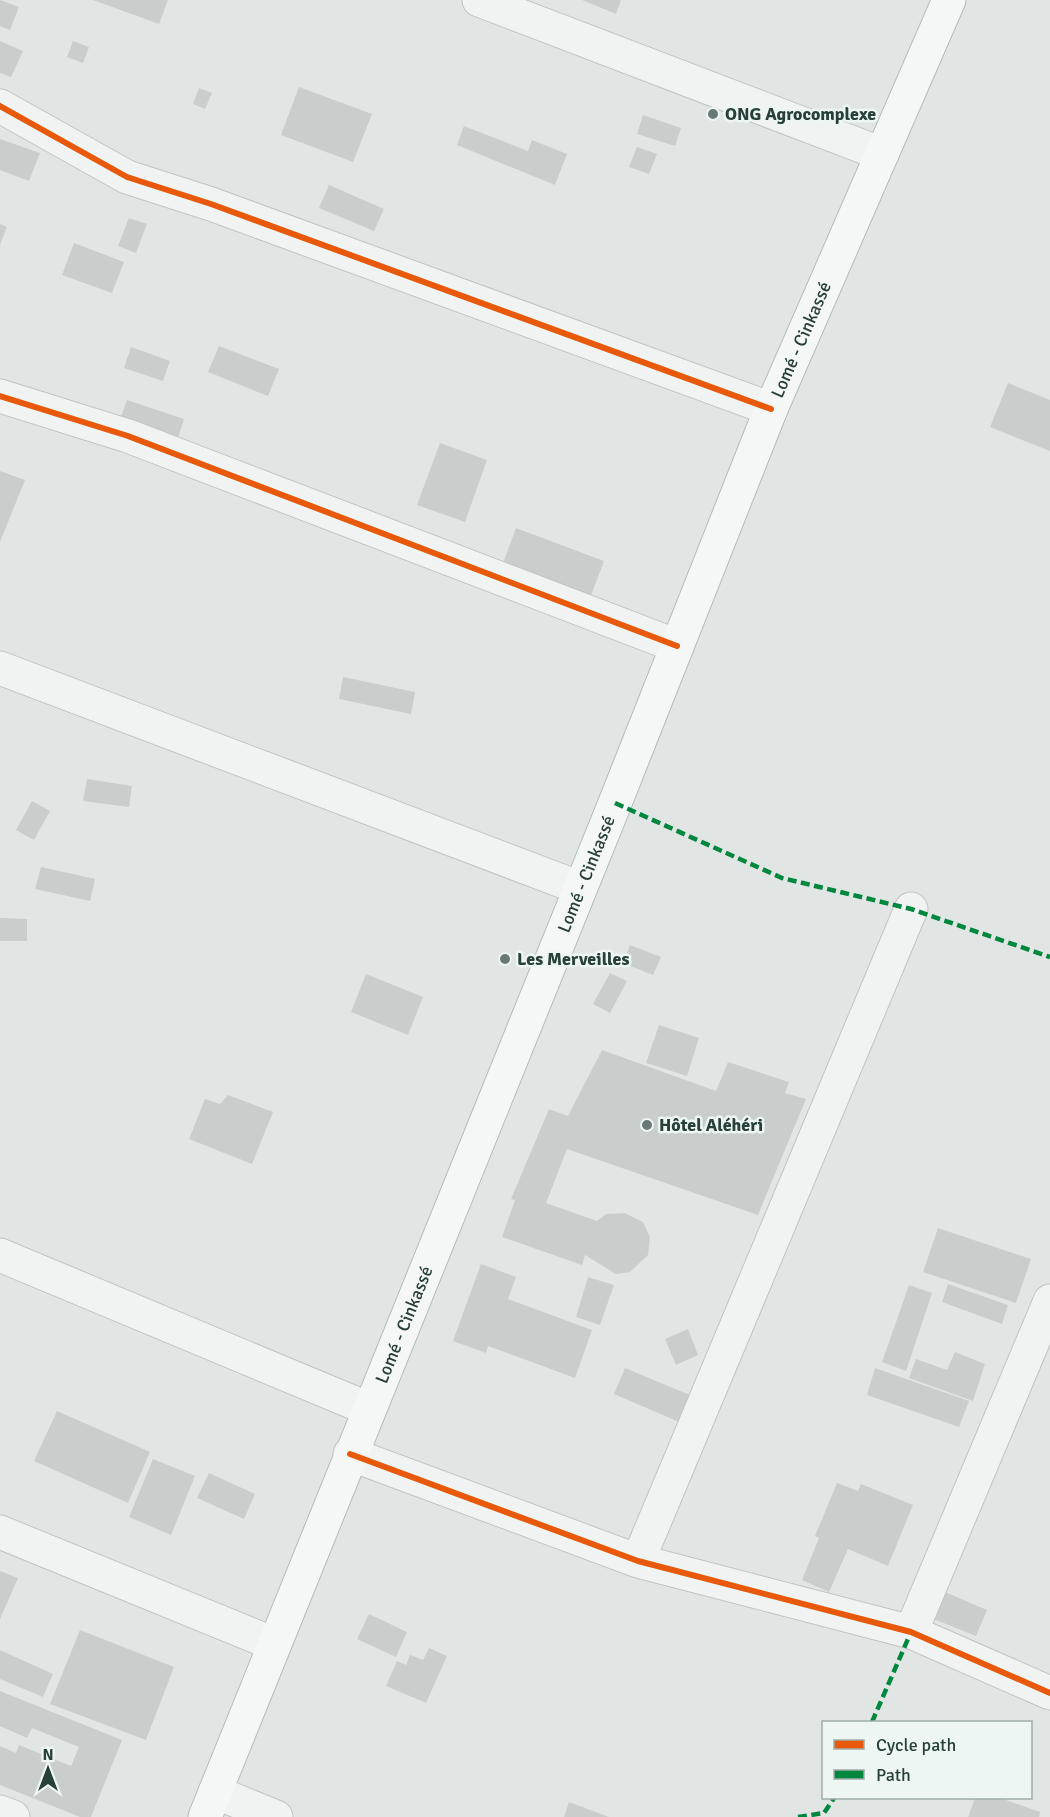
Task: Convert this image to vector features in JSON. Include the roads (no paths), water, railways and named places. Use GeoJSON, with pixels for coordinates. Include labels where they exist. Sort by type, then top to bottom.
{"type":"FeatureCollection","features":[{"type":"Feature","properties":{"kind":"highway","name":"Lomé - Cinkassé"},"geometry":{"type":"LineString","coordinates":[[210,1804],[771,409],[949,0]]}},
{"type":"Feature","properties":{"kind":"street"},"geometry":{"type":"LineString","coordinates":[[490,2],[882,154]]}},
{"type":"Feature","properties":{"kind":"street"},"geometry":{"type":"LineString","coordinates":[[0,106],[127,177],[211,204],[771,409]]}},
{"type":"Feature","properties":{"kind":"street"},"geometry":{"type":"LineString","coordinates":[[0,396],[128,436],[677,646]]}},
{"type":"Feature","properties":{"kind":"street"},"geometry":{"type":"LineString","coordinates":[[0,668],[580,888]]}},
{"type":"Feature","properties":{"kind":"street"},"geometry":{"type":"LineString","coordinates":[[638,1561],[911,909]]}},
{"type":"Feature","properties":{"kind":"street"},"geometry":{"type":"LineString","coordinates":[[0,1255],[369,1409]]}},
{"type":"Feature","properties":{"kind":"street"},"geometry":{"type":"LineString","coordinates":[[911,1632],[1050,1301]]}},
{"type":"Feature","properties":{"kind":"street"},"geometry":{"type":"LineString","coordinates":[[350,1454],[638,1561],[911,1632],[1050,1693]]}},
{"type":"Feature","properties":{"kind":"street"},"geometry":{"type":"LineString","coordinates":[[0,1532],[274,1644]]}},
{"type":"Feature","properties":{"kind":"street"},"geometry":{"type":"LineString","coordinates":[[210,1804],[276,1817]]}},
{"type":"Feature","properties":{"kind":"street"},"geometry":{"type":"LineString","coordinates":[[0,1812],[13,1817]]}},
{"type":"Feature","properties":{"kind":"place","name":"ONG Agrocomplexe"},"geometry":{"type":"Point","coordinates":[713,114]}},
{"type":"Feature","properties":{"kind":"place","name":"Les Merveilles"},"geometry":{"type":"Point","coordinates":[505,959]}},
{"type":"Feature","properties":{"kind":"place","name":"Hôtel Aléhéri"},"geometry":{"type":"Point","coordinates":[647,1125]}}]}
